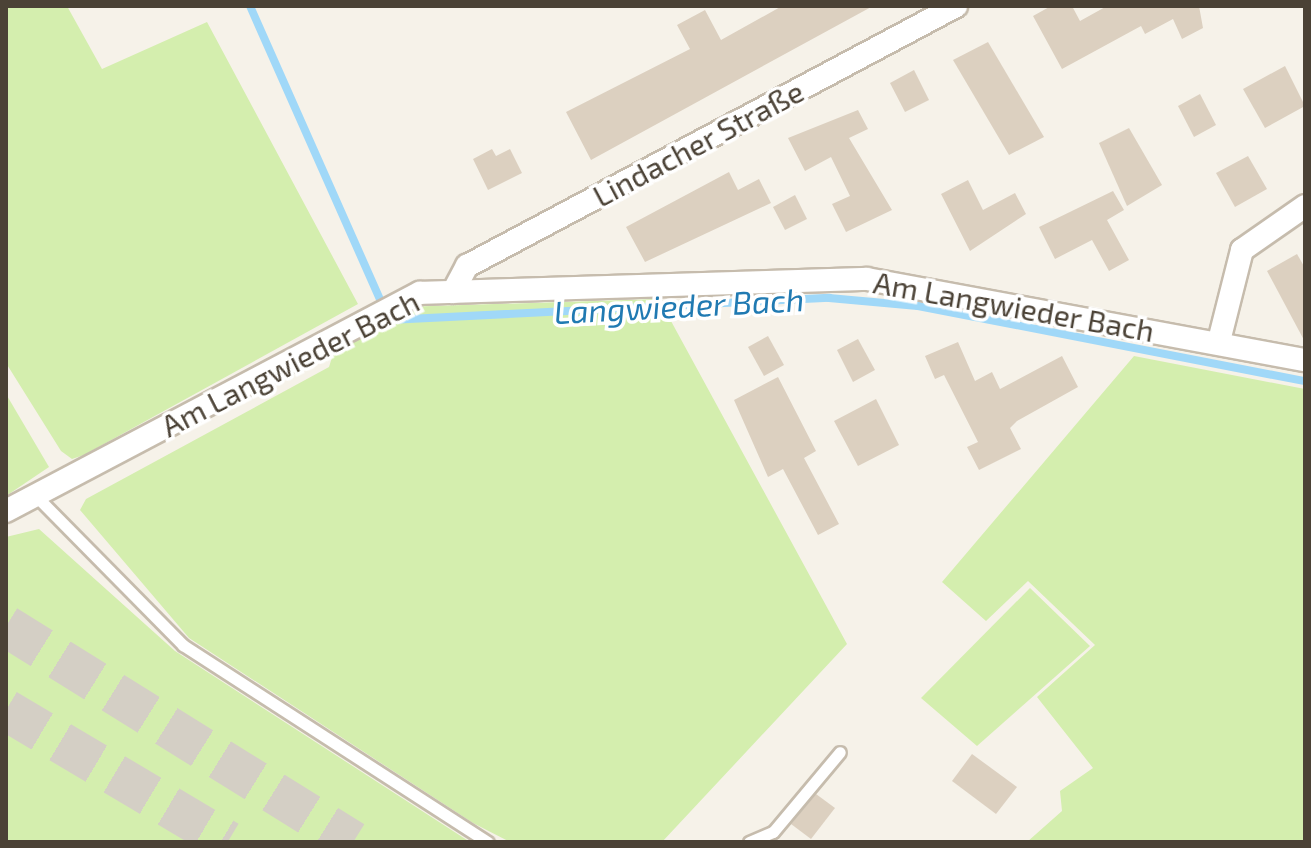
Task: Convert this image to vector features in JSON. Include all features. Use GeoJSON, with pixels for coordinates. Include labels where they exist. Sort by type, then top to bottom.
{"type":"FeatureCollection","features":[{"type":"Feature","properties":{"kind":"street","name":"Lindacher Straße"},"geometry":{"type":"LineString","coordinates":[[453,292],[467,266],[956,6]]}},
{"type":"Feature","properties":{"kind":"street"},"geometry":{"type":"LineString","coordinates":[[1219,341],[1242,250],[1305,206]]}},
{"type":"Feature","properties":{"kind":"street","name":"Am Langwieder Bach"},"geometry":{"type":"LineString","coordinates":[[6,511],[370,316],[398,303],[453,292],[867,279],[1219,341],[1305,360]]}},
{"type":"Feature","properties":{"kind":"lane"},"geometry":{"type":"LineString","coordinates":[[35,495],[183,645],[488,842]]}},
{"type":"Feature","properties":{"kind":"lane"},"geometry":{"type":"LineString","coordinates":[[749,842],[773,832],[840,752]]}},
{"type":"Feature","properties":{"kind":"green space"},"geometry":{"type":"Polygon","coordinates":[[[6,6],[67,6],[102,69],[207,22],[358,304],[84,455],[72,459],[61,451],[6,363],[6,6]]]}},
{"type":"Feature","properties":{"kind":"green space"},"geometry":{"type":"Polygon","coordinates":[[[659,299],[847,644],[662,842],[510,842],[473,823],[189,638],[80,510],[86,499],[329,367],[334,351],[400,307],[659,299]]]}},
{"type":"Feature","properties":{"kind":"green space"},"geometry":{"type":"Polygon","coordinates":[[[1134,356],[1305,389],[1305,842],[1027,842],[1062,811],[1060,791],[1093,768],[1037,697],[1095,645],[1028,581],[986,621],[942,582],[1134,356]]]}},
{"type":"Feature","properties":{"kind":"green space"},"geometry":{"type":"Polygon","coordinates":[[[6,394],[49,467],[6,496],[6,394]]]}},
{"type":"Feature","properties":{"kind":"green space"},"geometry":{"type":"Polygon","coordinates":[[[39,529],[175,651],[470,842],[6,842],[6,537],[39,529]]]}},
{"type":"Feature","properties":{"kind":"green space"},"geometry":{"type":"Polygon","coordinates":[[[1030,588],[1090,646],[977,746],[921,698],[1030,588]]]}},
{"type":"Feature","properties":{"kind":"building"},"geometry":{"type":"Polygon","coordinates":[[[782,6],[873,6],[591,160],[566,112],[690,49],[677,25],[705,10],[721,40],[782,6]]]}},
{"type":"Feature","properties":{"kind":"building"},"geometry":{"type":"Polygon","coordinates":[[[1051,6],[1072,6],[1080,21],[1107,6],[1199,6],[1203,28],[1182,39],[1173,19],[1145,34],[1141,26],[1062,69],[1033,16],[1051,6]]]}},
{"type":"Feature","properties":{"kind":"building"},"geometry":{"type":"Polygon","coordinates":[[[988,42],[1044,137],[1009,155],[953,60],[988,42]]]}},
{"type":"Feature","properties":{"kind":"building"},"geometry":{"type":"Polygon","coordinates":[[[1285,66],[1305,106],[1265,128],[1243,89],[1285,66]]]}},
{"type":"Feature","properties":{"kind":"building"},"geometry":{"type":"Polygon","coordinates":[[[914,70],[929,100],[905,112],[890,83],[914,70]]]}},
{"type":"Feature","properties":{"kind":"building"},"geometry":{"type":"Polygon","coordinates":[[[1200,94],[1216,125],[1194,137],[1178,106],[1200,94]]]}},
{"type":"Feature","properties":{"kind":"building"},"geometry":{"type":"Polygon","coordinates":[[[858,110],[868,129],[849,138],[892,210],[846,232],[832,204],[850,196],[831,157],[805,171],[788,138],[858,110]]]}},
{"type":"Feature","properties":{"kind":"building"},"geometry":{"type":"Polygon","coordinates":[[[1129,128],[1162,185],[1127,206],[1099,143],[1129,128]]]}},
{"type":"Feature","properties":{"kind":"building"},"geometry":{"type":"Polygon","coordinates":[[[492,149],[496,156],[510,149],[522,173],[488,190],[473,159],[492,149]]]}},
{"type":"Feature","properties":{"kind":"building"},"geometry":{"type":"Polygon","coordinates":[[[1248,156],[1267,189],[1235,207],[1216,173],[1248,156]]]}},
{"type":"Feature","properties":{"kind":"building"},"geometry":{"type":"Polygon","coordinates":[[[729,172],[738,190],[759,179],[771,203],[645,262],[626,227],[729,172]]]}},
{"type":"Feature","properties":{"kind":"building"},"geometry":{"type":"Polygon","coordinates":[[[968,180],[983,210],[1015,193],[1026,214],[970,251],[941,194],[968,180]]]}},
{"type":"Feature","properties":{"kind":"building"},"geometry":{"type":"Polygon","coordinates":[[[1113,191],[1124,210],[1107,220],[1129,260],[1109,271],[1092,240],[1055,259],[1039,227],[1113,191]]]}},
{"type":"Feature","properties":{"kind":"building"},"geometry":{"type":"Polygon","coordinates":[[[795,195],[807,219],[785,230],[773,207],[795,195]]]}},
{"type":"Feature","properties":{"kind":"building"},"geometry":{"type":"Polygon","coordinates":[[[1297,254],[1305,268],[1305,342],[1267,271],[1297,254]]]}},
{"type":"Feature","properties":{"kind":"building"},"geometry":{"type":"Polygon","coordinates":[[[768,336],[784,365],[764,376],[748,347],[768,336]]]}},
{"type":"Feature","properties":{"kind":"building"},"geometry":{"type":"Polygon","coordinates":[[[858,339],[875,370],[853,382],[837,350],[858,339]]]}},
{"type":"Feature","properties":{"kind":"building"},"geometry":{"type":"Polygon","coordinates":[[[958,342],[975,381],[992,372],[1000,389],[1062,356],[1078,387],[1017,421],[1010,428],[1021,449],[979,470],[967,447],[978,442],[944,375],[935,379],[925,356],[958,342]]]}},
{"type":"Feature","properties":{"kind":"building"},"geometry":{"type":"Polygon","coordinates":[[[778,377],[816,451],[804,458],[839,524],[818,535],[783,469],[768,477],[734,400],[778,377]]]}},
{"type":"Feature","properties":{"kind":"building"},"geometry":{"type":"Polygon","coordinates":[[[876,399],[899,445],[858,466],[834,421],[876,399]]]}},
{"type":"Feature","properties":{"kind":"building"},"geometry":{"type":"Polygon","coordinates":[[[972,754],[1017,787],[996,814],[952,781],[972,754]]]}},
{"type":"Feature","properties":{"kind":"building"},"geometry":{"type":"Polygon","coordinates":[[[816,794],[835,808],[811,839],[791,824],[816,794]]]}},
{"type":"Feature","properties":{"kind":"waterway","name":"Langwieder Bach"},"geometry":{"type":"LineString","coordinates":[[250,6],[389,320],[829,298],[918,306],[1305,381]]}},
{"type":"Feature","properties":{"kind":"tunnel"},"geometry":{"type":"LineString","coordinates":[[6,626],[353,842]]}},
{"type":"Feature","properties":{"kind":"tunnel"},"geometry":{"type":"LineString","coordinates":[[6,710],[228,842]]}}]}
